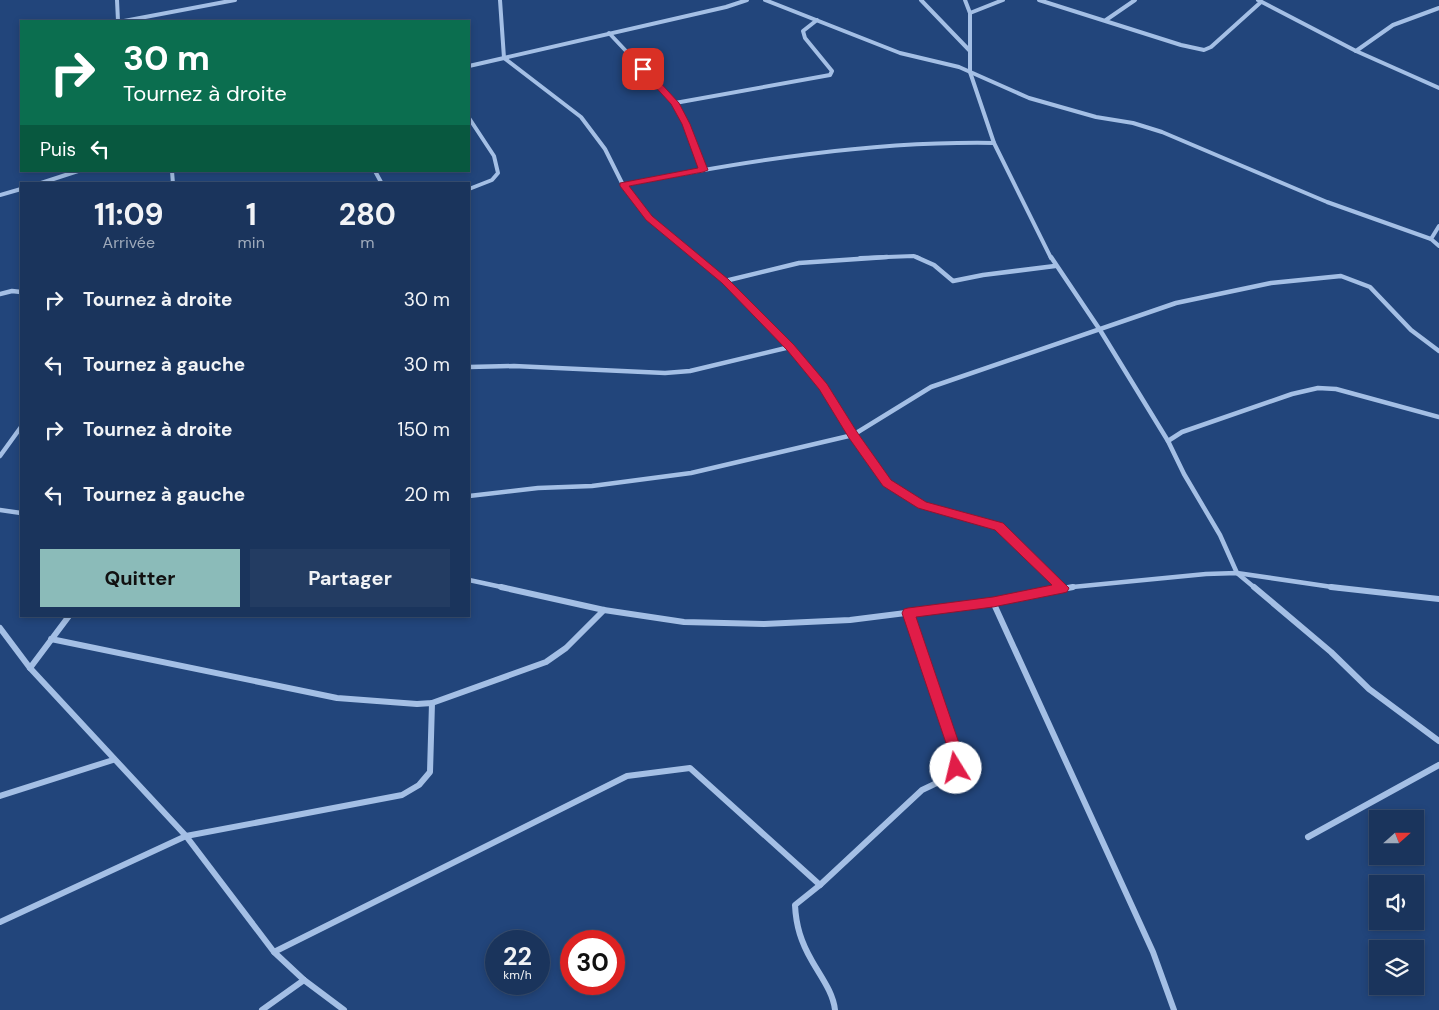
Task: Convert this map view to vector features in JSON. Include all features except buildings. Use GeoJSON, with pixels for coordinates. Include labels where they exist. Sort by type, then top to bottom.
{"type":"FeatureCollection","features":[{"type":"Feature","properties":{"kind":"street"},"geometry":{"type":"LineString","coordinates":[[117,0],[118,20]]}},
{"type":"Feature","properties":{"kind":"street"},"geometry":{"type":"LineString","coordinates":[[129,20],[235,0]]}},
{"type":"Feature","properties":{"kind":"street"},"geometry":{"type":"LineString","coordinates":[[500,0],[504,58],[581,117],[605,149],[623,184],[649,218],[725,281],[790,347],[823,386],[853,435],[887,483],[922,505],[999,526],[1063,588]]}},
{"type":"Feature","properties":{"kind":"street"},"geometry":{"type":"LineString","coordinates":[[470,66],[726,7],[747,0]]}},
{"type":"Feature","properties":{"kind":"street"},"geometry":{"type":"LineString","coordinates":[[765,0],[900,53],[958,67],[1029,98],[1096,117],[1133,123],[1162,132],[1327,202],[1431,238],[1439,246]]}},
{"type":"Feature","properties":{"kind":"street"},"geometry":{"type":"LineString","coordinates":[[921,0],[970,51]]}},
{"type":"Feature","properties":{"kind":"street"},"geometry":{"type":"LineString","coordinates":[[965,0],[970,13],[970,72],[994,143],[1055,266],[1100,330],[1168,441],[1184,474],[1220,535],[1237,573],[1331,652],[1369,689],[1439,741]]}},
{"type":"Feature","properties":{"kind":"street"},"geometry":{"type":"LineString","coordinates":[[970,13],[1004,0]]}},
{"type":"Feature","properties":{"kind":"street"},"geometry":{"type":"LineString","coordinates":[[1038,0],[1181,45],[1204,50],[1211,48],[1260,1],[1356,50],[1439,88]]}},
{"type":"Feature","properties":{"kind":"street"},"geometry":{"type":"LineString","coordinates":[[1106,20],[1135,0]]}},
{"type":"Feature","properties":{"kind":"street"},"geometry":{"type":"LineString","coordinates":[[1356,50],[1394,26],[1439,8]]}},
{"type":"Feature","properties":{"kind":"street"},"geometry":{"type":"LineString","coordinates":[[674,103],[830,75],[832,70],[805,38],[803,32],[817,20]]}},
{"type":"Feature","properties":{"kind":"street"},"geometry":{"type":"LineString","coordinates":[[609,33],[674,103],[686,124],[703,170]]}},
{"type":"Feature","properties":{"kind":"street"},"geometry":{"type":"LineString","coordinates":[[470,120],[494,156],[498,173],[492,180],[470,190]]}},
{"type":"Feature","properties":{"kind":"street"},"geometry":{"type":"LineString","coordinates":[[623,184],[703,170],[911,143],[947,141],[994,143]]}},
{"type":"Feature","properties":{"kind":"street"},"geometry":{"type":"LineString","coordinates":[[44,182],[75,172]]}},
{"type":"Feature","properties":{"kind":"street"},"geometry":{"type":"LineString","coordinates":[[0,195],[20,189]]}},
{"type":"Feature","properties":{"kind":"street"},"geometry":{"type":"LineString","coordinates":[[1431,238],[1439,226]]}},
{"type":"Feature","properties":{"kind":"street"},"geometry":{"type":"LineString","coordinates":[[725,281],[800,263],[865,258],[914,256],[934,265],[954,282],[983,275],[1055,266]]}},
{"type":"Feature","properties":{"kind":"street"},"geometry":{"type":"LineString","coordinates":[[470,496],[538,488],[592,486],[691,473],[853,435],[931,387],[1176,303],[1271,283],[1341,276],[1370,287],[1411,330],[1439,351]]}},
{"type":"Feature","properties":{"kind":"street"},"geometry":{"type":"LineString","coordinates":[[0,294],[12,291],[20,292]]}},
{"type":"Feature","properties":{"kind":"street"},"geometry":{"type":"LineString","coordinates":[[470,367],[514,366],[665,373],[690,371],[790,347]]}},
{"type":"Feature","properties":{"kind":"street"},"geometry":{"type":"LineString","coordinates":[[1168,441],[1182,432],[1292,394],[1318,388],[1336,389],[1439,417]]}},
{"type":"Feature","properties":{"kind":"street"},"geometry":{"type":"LineString","coordinates":[[0,456],[20,428]]}},
{"type":"Feature","properties":{"kind":"street"},"geometry":{"type":"LineString","coordinates":[[0,510],[20,512]]}},
{"type":"Feature","properties":{"kind":"street"},"geometry":{"type":"LineString","coordinates":[[470,580],[604,610],[684,622],[764,624],[850,620],[993,602],[1063,588],[1206,574],[1237,573],[1351,590],[1439,599]]}},
{"type":"Feature","properties":{"kind":"street"},"geometry":{"type":"LineString","coordinates":[[993,602],[1153,952],[1174,1010]]}},
{"type":"Feature","properties":{"kind":"street"},"geometry":{"type":"LineString","coordinates":[[51,639],[337,698],[417,704],[432,703],[546,662],[566,648],[604,610]]}},
{"type":"Feature","properties":{"kind":"street"},"geometry":{"type":"LineString","coordinates":[[835,1010],[834,999],[810,958],[796,926],[795,905],[820,885],[922,790],[943,780],[956,768],[956,752],[908,613]]}},
{"type":"Feature","properties":{"kind":"street"},"geometry":{"type":"LineString","coordinates":[[30,668],[68,617]]}},
{"type":"Feature","properties":{"kind":"street"},"geometry":{"type":"LineString","coordinates":[[0,628],[30,668],[113,760],[186,836],[274,952],[304,980],[344,1010]]}},
{"type":"Feature","properties":{"kind":"street"},"geometry":{"type":"LineString","coordinates":[[0,922],[186,836],[402,795],[419,785],[430,772],[432,703]]}},
{"type":"Feature","properties":{"kind":"street"},"geometry":{"type":"LineString","coordinates":[[0,796],[113,760]]}},
{"type":"Feature","properties":{"kind":"street"},"geometry":{"type":"LineString","coordinates":[[1308,837],[1439,765]]}},
{"type":"Feature","properties":{"kind":"street"},"geometry":{"type":"LineString","coordinates":[[274,952],[627,776],[690,768],[820,885]]}},
{"type":"Feature","properties":{"kind":"street"},"geometry":{"type":"LineString","coordinates":[[262,1010],[304,980]]}},
{"type":"Feature","properties":{"kind":"route"},"geometry":{"type":"LineString","coordinates":[[643,69],[674,103],[686,124],[703,170],[623,184],[649,218],[725,281],[790,347],[823,386],[853,435],[887,483],[922,505],[999,526],[1039,568],[1063,588],[993,602],[908,613],[956,752],[956,768]]}}]}
